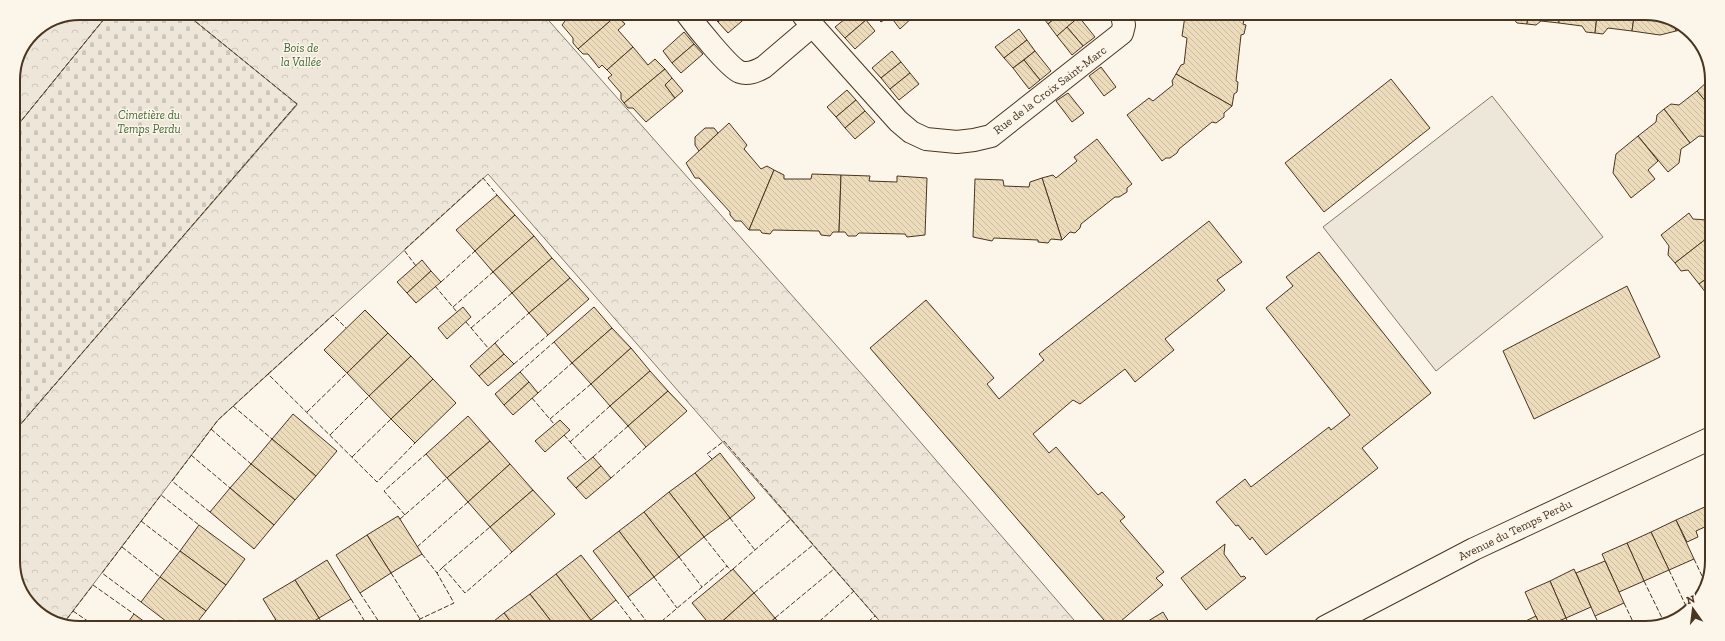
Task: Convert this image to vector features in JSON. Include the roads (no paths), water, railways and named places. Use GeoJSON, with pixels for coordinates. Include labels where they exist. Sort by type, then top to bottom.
{"type":"FeatureCollection","features":[{"type":"Feature","properties":{"kind":"street","name":"Rue de la Croix Saint-Marc"},"geometry":{"type":"LineString","coordinates":[[692,20],[733,68],[739,72],[746,73],[755,72],[764,67],[808,20],[898,121],[911,132],[926,139],[957,142],[991,136],[1122,34],[1124,25],[1123,20]]}},
{"type":"Feature","properties":{"kind":"street","name":"Avenue du Temps Perdu"},"geometry":{"type":"LineString","coordinates":[[1350,621],[1530,522],[1705,441]]}},
{"type":"Feature","properties":{"kind":"park label","name":"Bois de la Vallée"},"geometry":{"type":"Point","coordinates":[301,55]}},
{"type":"Feature","properties":{"kind":"park label","name":"Cimetière du Temps Perdu"},"geometry":{"type":"Point","coordinates":[149,122]}}]}
